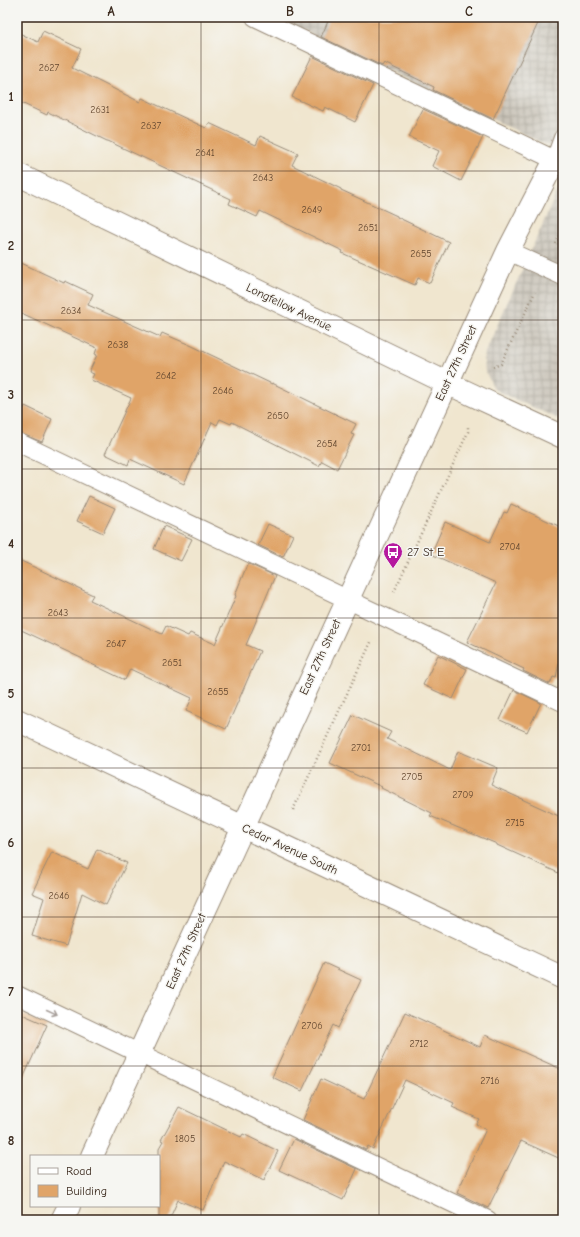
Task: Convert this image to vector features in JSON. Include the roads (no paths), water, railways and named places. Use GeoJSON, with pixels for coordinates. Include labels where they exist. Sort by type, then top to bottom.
{"type":"FeatureCollection","features":[{"type":"Feature","properties":{"kind":"street","name":"East 27th Street"},"geometry":{"type":"LineString","coordinates":[[92,1155],[508,251],[555,160]]}},
{"type":"Feature","properties":{"kind":"street","name":"Longfellow Avenue"},"geometry":{"type":"LineString","coordinates":[[17,174],[447,383],[563,437]]}},
{"type":"Feature","properties":{"kind":"street","name":"Cedar Avenue South"},"geometry":{"type":"LineString","coordinates":[[17,720],[563,978]]}},
{"type":"Feature","properties":{"kind":"street"},"geometry":{"type":"LineString","coordinates":[[62,1220],[68,1207]]}},
{"type":"Feature","properties":{"kind":"lane"},"geometry":{"type":"LineString","coordinates":[[255,17],[555,160],[563,138]]}},
{"type":"Feature","properties":{"kind":"lane"},"geometry":{"type":"LineString","coordinates":[[508,251],[563,276]]}},
{"type":"Feature","properties":{"kind":"lane"},"geometry":{"type":"LineString","coordinates":[[17,442],[563,702]]}},
{"type":"Feature","properties":{"kind":"lane"},"geometry":{"type":"LineString","coordinates":[[17,995],[488,1220]]}},
{"type":"Feature","properties":{"kind":"place","name":"27 St E"},"geometry":{"type":"Point","coordinates":[393,569]}}]}
